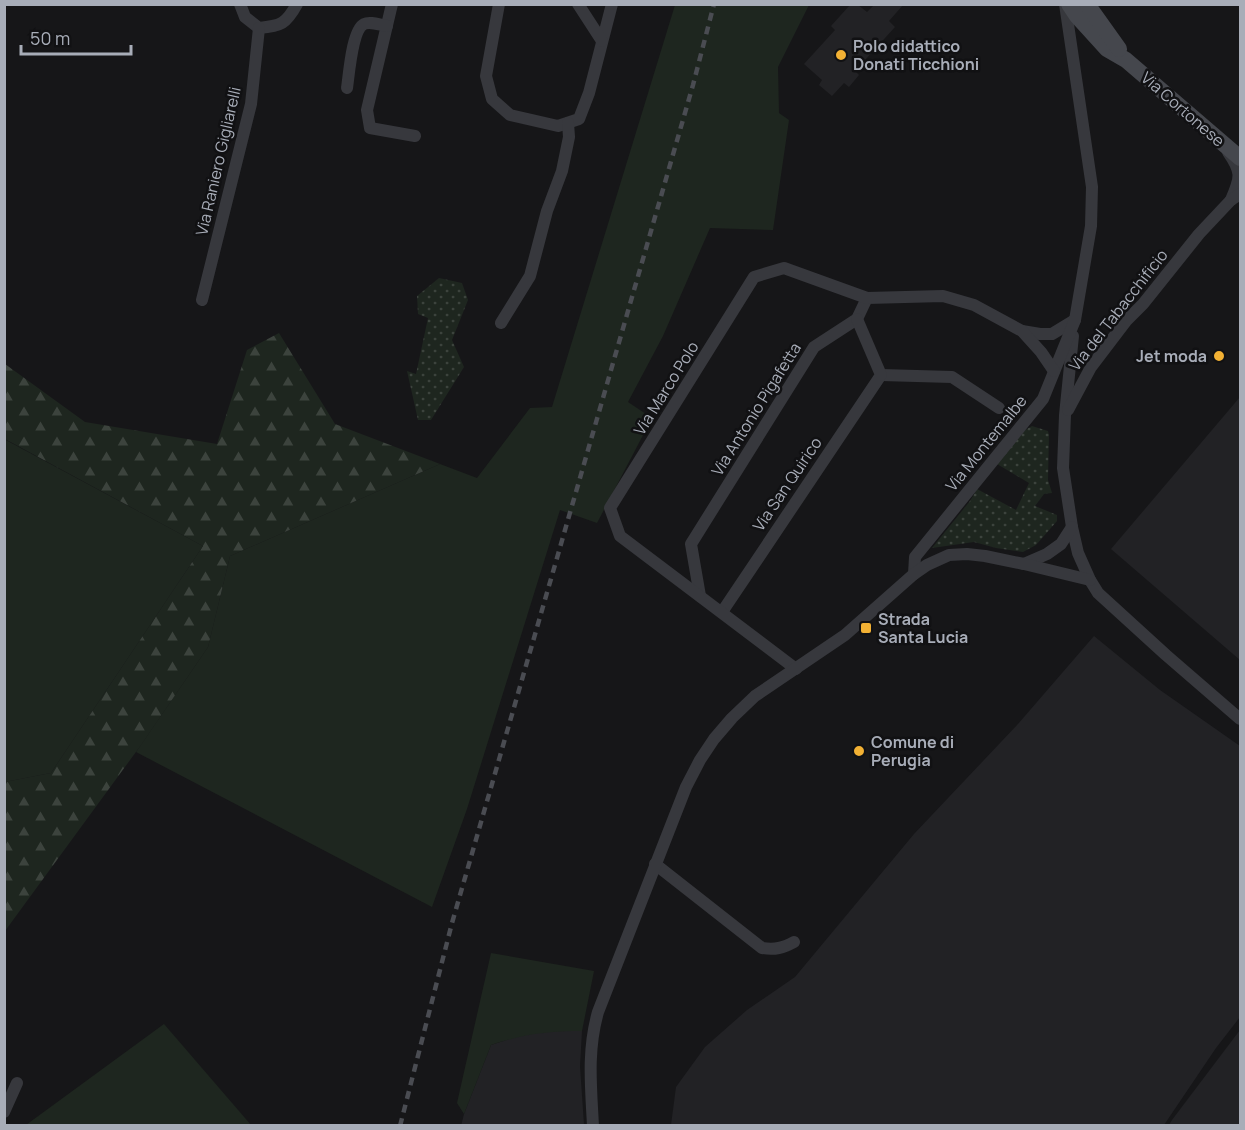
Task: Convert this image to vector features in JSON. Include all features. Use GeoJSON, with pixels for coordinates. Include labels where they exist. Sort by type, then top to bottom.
{"type":"FeatureCollection","features":[{"type":"Feature","properties":{"kind":"main road","name":"Via Cortonese"},"geometry":{"type":"LineString","coordinates":[[1067,4],[1107,49],[1126,60],[1240,158]]}},
{"type":"Feature","properties":{"kind":"main road","name":"Via Cortonese"},"geometry":{"type":"LineString","coordinates":[[1087,4],[1126,60]]}},
{"type":"Feature","properties":{"kind":"street"},"geometry":{"type":"LineString","coordinates":[[240,4],[245,17],[259,28],[274,26],[289,18],[297,4]]}},
{"type":"Feature","properties":{"kind":"street"},"geometry":{"type":"LineString","coordinates":[[392,4],[367,110],[370,128],[415,136]]}},
{"type":"Feature","properties":{"kind":"street"},"geometry":{"type":"LineString","coordinates":[[499,4],[486,76],[492,99],[510,115],[558,126],[579,119],[589,93],[612,4]]}},
{"type":"Feature","properties":{"kind":"street"},"geometry":{"type":"LineString","coordinates":[[578,4],[602,41]]}},
{"type":"Feature","properties":{"kind":"street","name":"Via Montemalbe"},"geometry":{"type":"LineString","coordinates":[[914,574],[915,557],[1043,399],[1075,320],[1091,226],[1092,187],[1067,4]]}},
{"type":"Feature","properties":{"kind":"street"},"geometry":{"type":"LineString","coordinates":[[347,88],[354,39],[360,26],[371,22],[387,26]]}},
{"type":"Feature","properties":{"kind":"street","name":"Via Raniero Gigliarelli"},"geometry":{"type":"LineString","coordinates":[[202,300],[251,104],[259,28]]}},
{"type":"Feature","properties":{"kind":"street"},"geometry":{"type":"LineString","coordinates":[[501,323],[530,276],[562,171],[570,137],[568,123]]}},
{"type":"Feature","properties":{"kind":"street","name":"Via del Tabacchificio"},"geometry":{"type":"LineString","coordinates":[[1222,143],[1237,165],[1239,176],[1236,197],[1199,234],[1148,298],[1126,321],[1091,367],[1065,415],[1063,468],[1078,553],[1098,593],[1240,719]]}},
{"type":"Feature","properties":{"kind":"street","name":"Via Marco Polo"},"geometry":{"type":"LineString","coordinates":[[700,596],[620,536],[610,508],[754,276],[784,268],[867,298]]}},
{"type":"Feature","properties":{"kind":"street"},"geometry":{"type":"LineString","coordinates":[[999,408],[952,377],[881,375],[857,319],[867,298],[943,296],[974,305],[1022,331],[1040,334],[1052,334],[1075,320]]}},
{"type":"Feature","properties":{"kind":"street","name":"Via Antonio Pigafetta"},"geometry":{"type":"LineString","coordinates":[[700,596],[691,544],[814,347],[857,319]]}},
{"type":"Feature","properties":{"kind":"street"},"geometry":{"type":"LineString","coordinates":[[1065,415],[1075,320]]}},
{"type":"Feature","properties":{"kind":"street"},"geometry":{"type":"LineString","coordinates":[[1022,331],[1054,370]]}},
{"type":"Feature","properties":{"kind":"street","name":"Via San Quirico"},"geometry":{"type":"LineString","coordinates":[[722,612],[881,375]]}},
{"type":"Feature","properties":{"kind":"street"},"geometry":{"type":"LineString","coordinates":[[1024,564],[1047,554],[1061,544],[1072,527]]}},
{"type":"Feature","properties":{"kind":"street"},"geometry":{"type":"LineString","coordinates":[[592,1125],[590,1055],[592,1032],[598,1012],[686,787],[714,739],[732,718],[755,696],[845,634],[914,574],[949,555],[985,556],[1090,580]]}},
{"type":"Feature","properties":{"kind":"street"},"geometry":{"type":"LineString","coordinates":[[700,596],[796,669]]}},
{"type":"Feature","properties":{"kind":"street"},"geometry":{"type":"LineString","coordinates":[[655,864],[762,948],[775,950],[794,942]]}},
{"type":"Feature","properties":{"kind":"street"},"geometry":{"type":"LineString","coordinates":[[4,1112],[16,1083]]}},
{"type":"Feature","properties":{"kind":"shaded area","name":"Polo didattico Donati Ticchioni"},"geometry":{"type":"Polygon","coordinates":[[[850,5],[858,5],[867,12],[874,5],[903,5],[889,21],[895,27],[855,71],[859,75],[849,87],[844,83],[832,96],[819,85],[822,80],[804,64],[835,30],[831,26],[850,5]]]}},
{"type":"Feature","properties":{"kind":"shaded area"},"geometry":{"type":"Polygon","coordinates":[[[1240,397],[1240,660],[1111,549],[1240,397]]]}},
{"type":"Feature","properties":{"kind":"shaded area"},"geometry":{"type":"Polygon","coordinates":[[[1094,636],[1160,690],[1240,746],[1240,1017],[1164,1125],[671,1125],[676,1087],[705,1047],[747,1010],[795,977],[914,834],[1018,724],[1094,636]]]}},
{"type":"Feature","properties":{"kind":"shaded area"},"geometry":{"type":"Polygon","coordinates":[[[1240,1030],[1240,1125],[1169,1125],[1172,1120],[1240,1030]]]}},
{"type":"Feature","properties":{"kind":"shaded area"},"geometry":{"type":"Polygon","coordinates":[[[557,1031],[582,1031],[580,1066],[584,1125],[461,1126],[491,1045],[515,1037],[557,1031]]]}},
{"type":"Feature","properties":{"kind":"green space"},"geometry":{"type":"Polygon","coordinates":[[[675,5],[809,5],[778,67],[779,113],[789,120],[773,230],[710,228],[663,336],[628,402],[652,418],[597,523],[560,510],[467,809],[432,907],[136,752],[208,647],[230,556],[440,464],[477,478],[530,408],[552,407],[675,5]]]}},
{"type":"Feature","properties":{"kind":"green space"},"geometry":{"type":"Polygon","coordinates":[[[439,278],[462,283],[468,300],[452,340],[464,367],[431,420],[418,420],[407,371],[416,374],[428,318],[418,314],[417,296],[439,278]]]}},
{"type":"Feature","properties":{"kind":"green space"},"geometry":{"type":"Polygon","coordinates":[[[279,333],[335,424],[440,464],[230,556],[208,647],[141,745],[5,931],[5,782],[51,773],[203,546],[5,439],[5,364],[85,422],[217,444],[247,350],[279,333]]]}},
{"type":"Feature","properties":{"kind":"green space"},"geometry":{"type":"Polygon","coordinates":[[[1032,426],[1048,431],[1048,480],[1052,493],[1044,494],[1035,506],[1057,515],[1057,521],[1036,545],[1023,552],[974,542],[932,548],[977,489],[1016,510],[1029,483],[997,464],[1025,430],[1032,426]]]}},
{"type":"Feature","properties":{"kind":"green space"},"geometry":{"type":"Polygon","coordinates":[[[4,439],[203,546],[51,773],[5,782],[4,439]]]}},
{"type":"Feature","properties":{"kind":"green space"},"geometry":{"type":"Polygon","coordinates":[[[491,953],[594,971],[582,1031],[536,1034],[491,1045],[464,1114],[457,1103],[491,953]]]}},
{"type":"Feature","properties":{"kind":"green space"},"geometry":{"type":"Polygon","coordinates":[[[164,1024],[251,1125],[26,1125],[164,1024]]]}},
{"type":"Feature","properties":{"kind":"railway"},"geometry":{"type":"LineString","coordinates":[[400,1126],[452,923],[693,85],[714,4]]}},
{"type":"Feature","properties":{"kind":"place","name":"Polo didattico Donati Ticchioni"},"geometry":{"type":"Point","coordinates":[841,55]}},
{"type":"Feature","properties":{"kind":"place","name":"Jet moda"},"geometry":{"type":"Point","coordinates":[1219,356]}},
{"type":"Feature","properties":{"kind":"place","name":"Strada Santa Lucia"},"geometry":{"type":"Point","coordinates":[866,628]}},
{"type":"Feature","properties":{"kind":"place","name":"Comune di Perugia"},"geometry":{"type":"Point","coordinates":[859,751]}}]}
